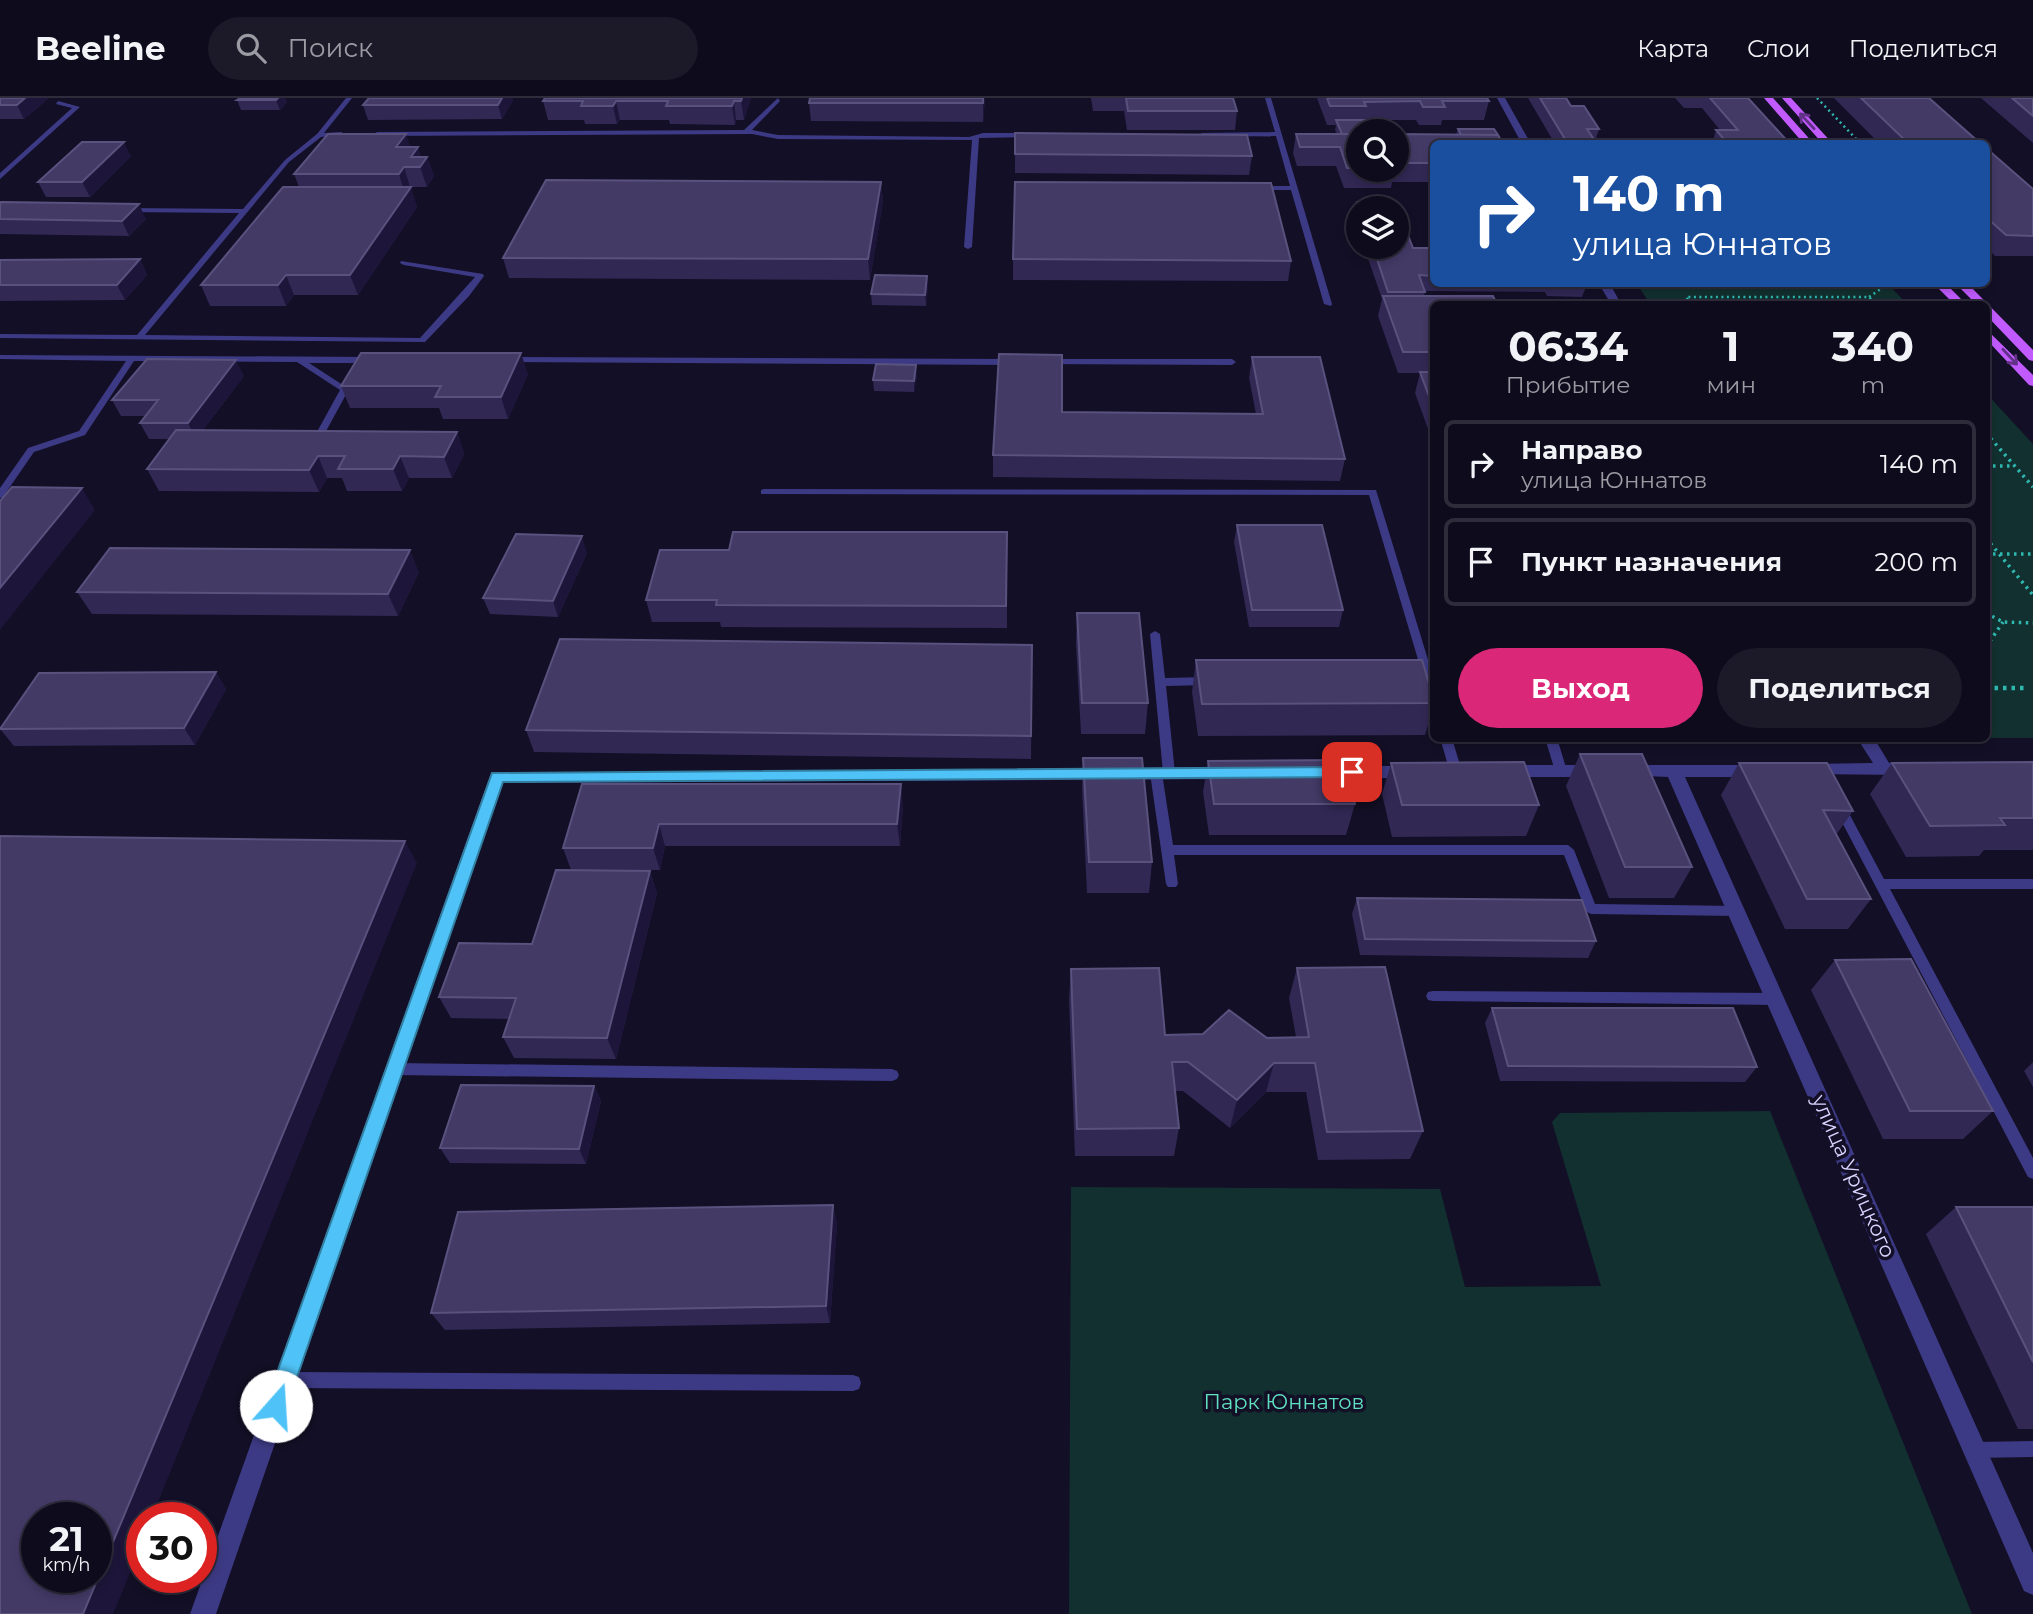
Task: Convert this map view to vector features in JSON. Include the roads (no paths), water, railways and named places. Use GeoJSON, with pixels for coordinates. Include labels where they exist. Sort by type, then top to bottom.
{"type":"FeatureCollection","features":[{"type":"Feature","properties":{"kind":"main road"},"geometry":{"type":"LineString","coordinates":[[1769,98],[1806,140]]}},
{"type":"Feature","properties":{"kind":"main road"},"geometry":{"type":"LineString","coordinates":[[1786,98],[1825,140]]}},
{"type":"Feature","properties":{"kind":"main road"},"geometry":{"type":"LineString","coordinates":[[1943,287],[1957,301]]}},
{"type":"Feature","properties":{"kind":"main road"},"geometry":{"type":"LineString","coordinates":[[1965,287],[1980,301]]}},
{"type":"Feature","properties":{"kind":"main road"},"geometry":{"type":"LineString","coordinates":[[1990,312],[2033,357]]}},
{"type":"Feature","properties":{"kind":"main road"},"geometry":{"type":"LineString","coordinates":[[1990,336],[2033,382]]}},
{"type":"Feature","properties":{"kind":"street"},"geometry":{"type":"LineString","coordinates":[[1502,98],[1525,140]]}},
{"type":"Feature","properties":{"kind":"street"},"geometry":{"type":"LineString","coordinates":[[1868,742],[1885,770]]}},
{"type":"Feature","properties":{"kind":"street"},"geometry":{"type":"LineString","coordinates":[[1306,772],[1787,770],[1826,782],[1885,770],[1925,769]]}},
{"type":"Feature","properties":{"kind":"street","name":"улица Урицкого"},"geometry":{"type":"LineString","coordinates":[[1674,771],[2033,1582]]}},
{"type":"Feature","properties":{"kind":"street"},"geometry":{"type":"LineString","coordinates":[[203,1614],[497,776],[1251,772]]}},
{"type":"Feature","properties":{"kind":"lane"},"geometry":{"type":"LineString","coordinates":[[139,337],[287,162],[319,135],[349,98]]}},
{"type":"Feature","properties":{"kind":"lane"},"geometry":{"type":"LineString","coordinates":[[1268,98],[1328,304]]}},
{"type":"Feature","properties":{"kind":"lane"},"geometry":{"type":"LineString","coordinates":[[746,132],[778,100]]}},
{"type":"Feature","properties":{"kind":"lane"},"geometry":{"type":"LineString","coordinates":[[0,177],[77,107],[58,103]]}},
{"type":"Feature","properties":{"kind":"lane"},"geometry":{"type":"LineString","coordinates":[[371,134],[746,132],[778,137],[1037,135]]}},
{"type":"Feature","properties":{"kind":"lane"},"geometry":{"type":"LineString","coordinates":[[319,135],[344,134]]}},
{"type":"Feature","properties":{"kind":"lane"},"geometry":{"type":"LineString","coordinates":[[1198,135],[1279,134]]}},
{"type":"Feature","properties":{"kind":"lane"},"geometry":{"type":"LineString","coordinates":[[968,247],[976,137]]}},
{"type":"Feature","properties":{"kind":"lane"},"geometry":{"type":"LineString","coordinates":[[1241,188],[1295,188]]}},
{"type":"Feature","properties":{"kind":"lane"},"geometry":{"type":"LineString","coordinates":[[122,210],[244,211]]}},
{"type":"Feature","properties":{"kind":"lane"},"geometry":{"type":"LineString","coordinates":[[0,336],[422,340],[480,276],[404,263]]}},
{"type":"Feature","properties":{"kind":"lane"},"geometry":{"type":"LineString","coordinates":[[299,360],[314,339]]}},
{"type":"Feature","properties":{"kind":"lane"},"geometry":{"type":"LineString","coordinates":[[0,357],[382,360]]}},
{"type":"Feature","properties":{"kind":"lane"},"geometry":{"type":"LineString","coordinates":[[0,495],[31,450],[82,433],[132,358]]}},
{"type":"Feature","properties":{"kind":"lane"},"geometry":{"type":"LineString","coordinates":[[299,360],[345,389],[321,433]]}},
{"type":"Feature","properties":{"kind":"lane"},"geometry":{"type":"LineString","coordinates":[[494,360],[1023,362]]}},
{"type":"Feature","properties":{"kind":"lane"},"geometry":{"type":"LineString","coordinates":[[1037,362],[1232,362]]}},
{"type":"Feature","properties":{"kind":"lane"},"geometry":{"type":"LineString","coordinates":[[293,433],[334,433]]}},
{"type":"Feature","properties":{"kind":"lane"},"geometry":{"type":"LineString","coordinates":[[764,492],[1373,492],[1430,682]]}},
{"type":"Feature","properties":{"kind":"lane"},"geometry":{"type":"LineString","coordinates":[[1155,634],[1161,682],[1163,773],[1172,884]]}},
{"type":"Feature","properties":{"kind":"lane"},"geometry":{"type":"LineString","coordinates":[[1416,678],[1429,678]]}},
{"type":"Feature","properties":{"kind":"lane"},"geometry":{"type":"LineString","coordinates":[[1161,682],[1214,681]]}},
{"type":"Feature","properties":{"kind":"lane"},"geometry":{"type":"LineString","coordinates":[[1447,742],[1456,772]]}},
{"type":"Feature","properties":{"kind":"lane"},"geometry":{"type":"LineString","coordinates":[[1552,742],[1561,771]]}},
{"type":"Feature","properties":{"kind":"lane"},"geometry":{"type":"LineString","coordinates":[[1826,782],[1882,884],[1968,1059],[2033,1172]]}},
{"type":"Feature","properties":{"kind":"lane"},"geometry":{"type":"LineString","coordinates":[[1168,850],[1568,850],[1585,908],[1738,911]]}},
{"type":"Feature","properties":{"kind":"lane"},"geometry":{"type":"LineString","coordinates":[[1882,884],[2033,884]]}},
{"type":"Feature","properties":{"kind":"lane"},"geometry":{"type":"LineString","coordinates":[[1433,996],[1777,999]]}},
{"type":"Feature","properties":{"kind":"lane"},"geometry":{"type":"LineString","coordinates":[[394,1069],[892,1075]]}},
{"type":"Feature","properties":{"kind":"lane"},"geometry":{"type":"LineString","coordinates":[[285,1380],[852,1383]]}},
{"type":"Feature","properties":{"kind":"lane"},"geometry":{"type":"LineString","coordinates":[[1974,1450],[2033,1449]]}},
{"type":"Feature","properties":{"kind":"park label","name":"Парк Юннатов"},"geometry":{"type":"Point","coordinates":[1284,1401]}}]}
